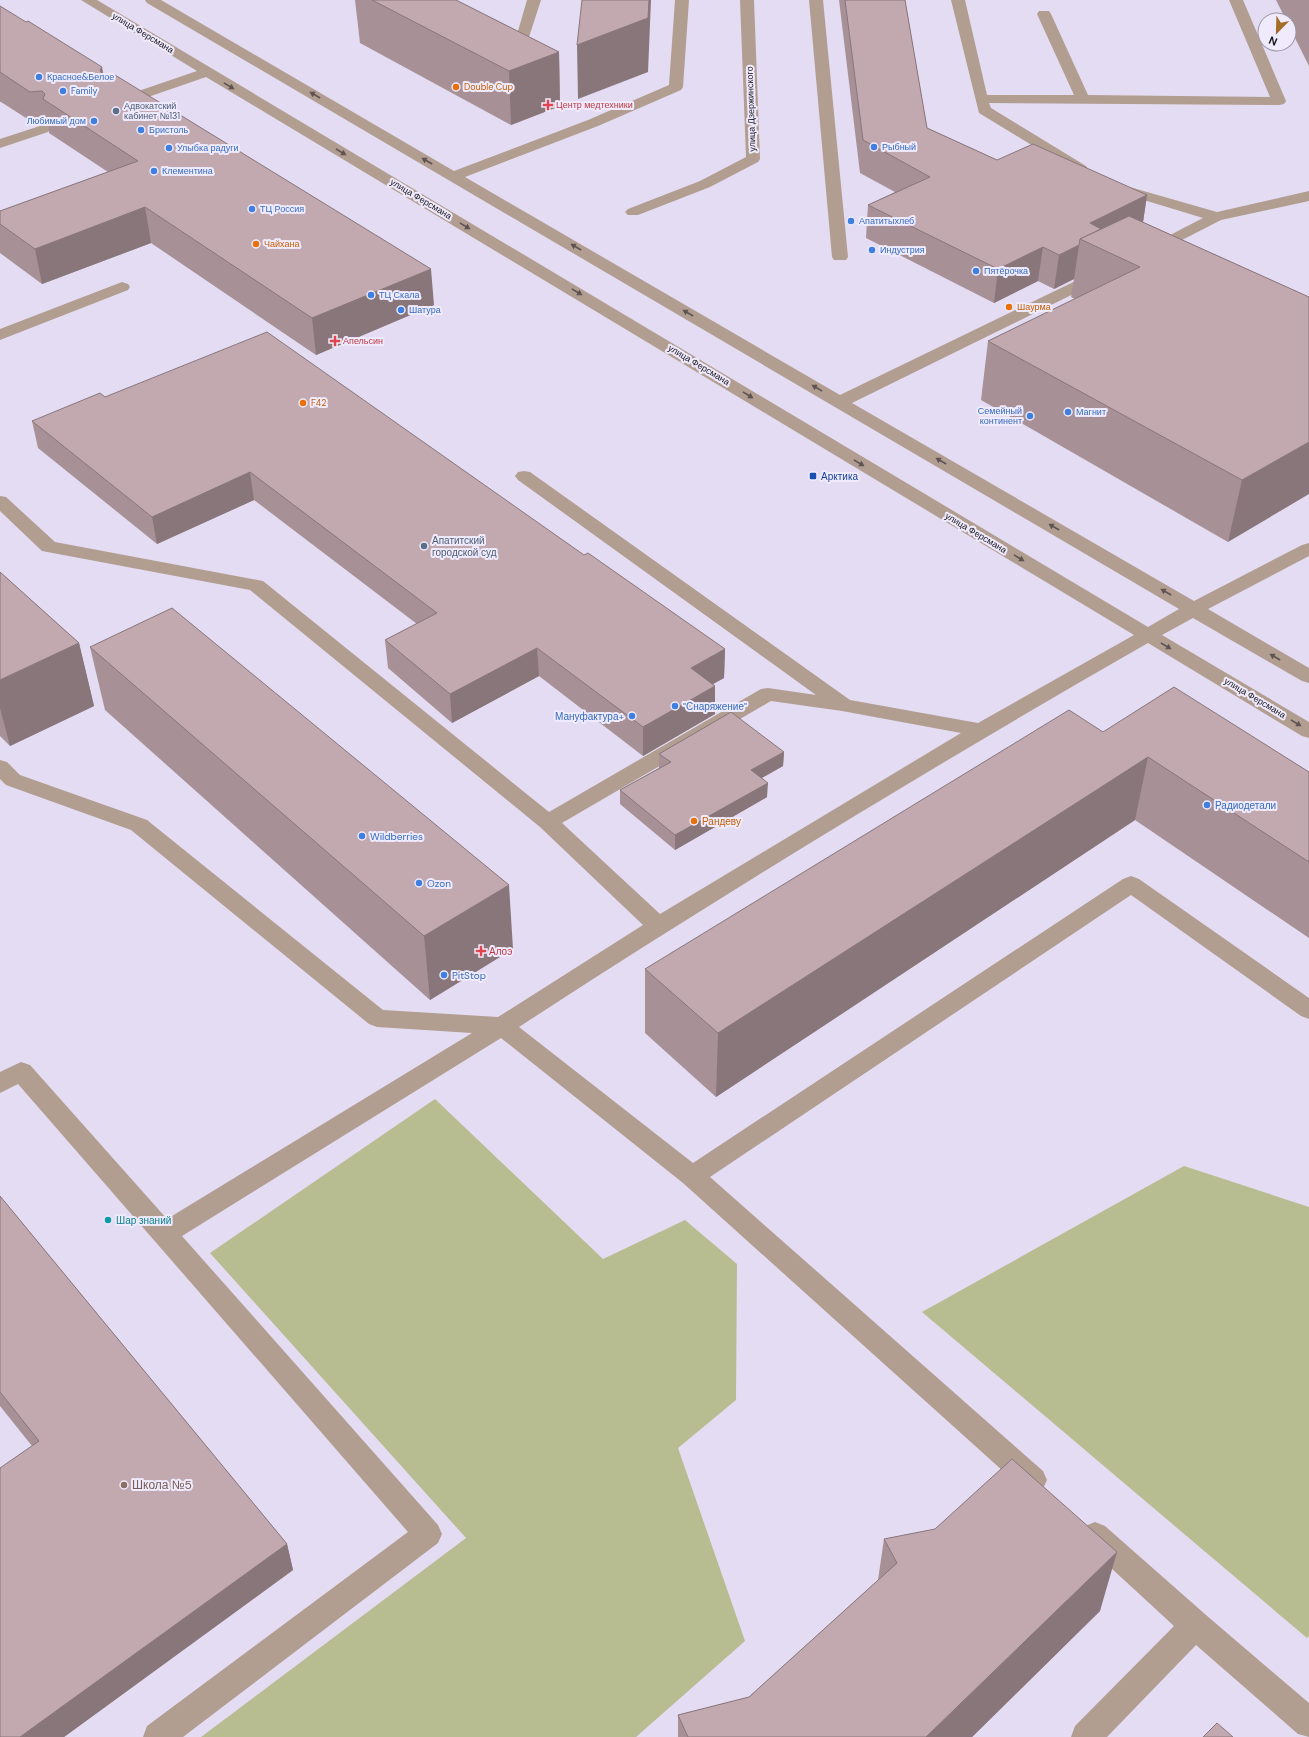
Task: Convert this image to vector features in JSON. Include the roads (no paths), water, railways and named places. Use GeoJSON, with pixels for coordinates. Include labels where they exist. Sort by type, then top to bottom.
{"type":"FeatureCollection","features":[{"type":"Feature","properties":{"kind":"street","name":"улица Ферсмана"},"geometry":{"type":"LineString","coordinates":[[88,0],[1309,731]]}},
{"type":"Feature","properties":{"kind":"street"},"geometry":{"type":"LineString","coordinates":[[152,0],[1309,677]]}},
{"type":"Feature","properties":{"kind":"street"},"geometry":{"type":"LineString","coordinates":[[480,35],[487,38],[524,34],[534,0]]}},
{"type":"Feature","properties":{"kind":"street"},"geometry":{"type":"LineString","coordinates":[[454,176],[593,123],[676,87],[682,0]]}},
{"type":"Feature","properties":{"kind":"street","name":"улица Дзержинского"},"geometry":{"type":"LineString","coordinates":[[634,212],[705,184],[753,159],[747,0]]}},
{"type":"Feature","properties":{"kind":"street"},"geometry":{"type":"LineString","coordinates":[[816,0],[840,257]]}},
{"type":"Feature","properties":{"kind":"street"},"geometry":{"type":"LineString","coordinates":[[958,0],[984,110],[1091,176]]}},
{"type":"Feature","properties":{"kind":"street"},"geometry":{"type":"LineString","coordinates":[[982,99],[1279,101],[1236,0]]}},
{"type":"Feature","properties":{"kind":"street"},"geometry":{"type":"LineString","coordinates":[[1044,14],[1083,100]]}},
{"type":"Feature","properties":{"kind":"street"},"geometry":{"type":"LineString","coordinates":[[114,104],[206,72]]}},
{"type":"Feature","properties":{"kind":"street"},"geometry":{"type":"LineString","coordinates":[[0,144],[43,129]]}},
{"type":"Feature","properties":{"kind":"street"},"geometry":{"type":"LineString","coordinates":[[1104,184],[1216,217]]}},
{"type":"Feature","properties":{"kind":"street"},"geometry":{"type":"LineString","coordinates":[[1134,259],[1216,217],[1309,196]]}},
{"type":"Feature","properties":{"kind":"street"},"geometry":{"type":"LineString","coordinates":[[840,402],[1113,269]]}},
{"type":"Feature","properties":{"kind":"street"},"geometry":{"type":"LineString","coordinates":[[0,335],[122,287]]}},
{"type":"Feature","properties":{"kind":"street"},"geometry":{"type":"LineString","coordinates":[[524,476],[844,705]]}},
{"type":"Feature","properties":{"kind":"street"},"geometry":{"type":"LineString","coordinates":[[0,501],[49,547],[256,585],[548,822],[658,926]]}},
{"type":"Feature","properties":{"kind":"street"},"geometry":{"type":"LineString","coordinates":[[164,1234],[502,1026],[658,926],[981,730],[1194,609],[1309,549]]}},
{"type":"Feature","properties":{"kind":"street"},"geometry":{"type":"LineString","coordinates":[[548,822],[768,694],[844,705],[981,730]]}},
{"type":"Feature","properties":{"kind":"street"},"geometry":{"type":"LineString","coordinates":[[0,767],[13,780],[139,825],[377,1018],[502,1026],[692,1176],[1047,1493]]}},
{"type":"Feature","properties":{"kind":"street"},"geometry":{"type":"LineString","coordinates":[[692,1176],[1131,884],[1309,1010]]}},
{"type":"Feature","properties":{"kind":"street"},"geometry":{"type":"LineString","coordinates":[[0,1084],[21,1071],[428,1534],[158,1737]]}},
{"type":"Feature","properties":{"kind":"street"},"geometry":{"type":"LineString","coordinates":[[1077,1520],[1195,1625],[1309,1723]]}},
{"type":"Feature","properties":{"kind":"street"},"geometry":{"type":"LineString","coordinates":[[1086,1737],[1195,1625]]}},
{"type":"Feature","properties":{"kind":"place","name":"Красное&Белое"},"geometry":{"type":"Point","coordinates":[39,77]}},
{"type":"Feature","properties":{"kind":"place","name":"Double Cup"},"geometry":{"type":"Point","coordinates":[456,87]}},
{"type":"Feature","properties":{"kind":"place","name":"Family"},"geometry":{"type":"Point","coordinates":[63,91]}},
{"type":"Feature","properties":{"kind":"place","name":"Центр медтехники"},"geometry":{"type":"Point","coordinates":[548,105]}},
{"type":"Feature","properties":{"kind":"place","name":"Адвокатский кабинет №131"},"geometry":{"type":"Point","coordinates":[116,111]}},
{"type":"Feature","properties":{"kind":"place","name":"Любимый дом"},"geometry":{"type":"Point","coordinates":[94,121]}},
{"type":"Feature","properties":{"kind":"place","name":"Бристоль"},"geometry":{"type":"Point","coordinates":[141,130]}},
{"type":"Feature","properties":{"kind":"place","name":"Рыбный"},"geometry":{"type":"Point","coordinates":[874,147]}},
{"type":"Feature","properties":{"kind":"place","name":"Улыбка радуги"},"geometry":{"type":"Point","coordinates":[169,148]}},
{"type":"Feature","properties":{"kind":"place","name":"Клементина"},"geometry":{"type":"Point","coordinates":[154,171]}},
{"type":"Feature","properties":{"kind":"place","name":"ТЦ Россия"},"geometry":{"type":"Point","coordinates":[252,209]}},
{"type":"Feature","properties":{"kind":"place","name":"Апатитыхлеб"},"geometry":{"type":"Point","coordinates":[851,221]}},
{"type":"Feature","properties":{"kind":"place","name":"Чайхана"},"geometry":{"type":"Point","coordinates":[256,244]}},
{"type":"Feature","properties":{"kind":"place","name":"Индустрия"},"geometry":{"type":"Point","coordinates":[872,250]}},
{"type":"Feature","properties":{"kind":"place","name":"Пятёрочка"},"geometry":{"type":"Point","coordinates":[976,271]}},
{"type":"Feature","properties":{"kind":"place","name":"ТЦ Скала"},"geometry":{"type":"Point","coordinates":[371,295]}},
{"type":"Feature","properties":{"kind":"place","name":"Шаурма"},"geometry":{"type":"Point","coordinates":[1009,307]}},
{"type":"Feature","properties":{"kind":"place","name":"Шатура"},"geometry":{"type":"Point","coordinates":[401,310]}},
{"type":"Feature","properties":{"kind":"place","name":"Апельсин"},"geometry":{"type":"Point","coordinates":[335,341]}},
{"type":"Feature","properties":{"kind":"place","name":"F42"},"geometry":{"type":"Point","coordinates":[303,403]}},
{"type":"Feature","properties":{"kind":"place","name":"Магнит"},"geometry":{"type":"Point","coordinates":[1068,412]}},
{"type":"Feature","properties":{"kind":"place","name":"Семейный континент"},"geometry":{"type":"Point","coordinates":[1030,416]}},
{"type":"Feature","properties":{"kind":"place","name":"Арктика"},"geometry":{"type":"Point","coordinates":[813,476]}},
{"type":"Feature","properties":{"kind":"place","name":"Апатитский городской суд"},"geometry":{"type":"Point","coordinates":[424,546]}},
{"type":"Feature","properties":{"kind":"place","name":"\"Снаряжение\""},"geometry":{"type":"Point","coordinates":[675,706]}},
{"type":"Feature","properties":{"kind":"place","name":"Мануфактура+"},"geometry":{"type":"Point","coordinates":[632,716]}},
{"type":"Feature","properties":{"kind":"place","name":"Радиодетали"},"geometry":{"type":"Point","coordinates":[1207,805]}},
{"type":"Feature","properties":{"kind":"place","name":"Рандеву"},"geometry":{"type":"Point","coordinates":[694,821]}},
{"type":"Feature","properties":{"kind":"place","name":"Wildberries"},"geometry":{"type":"Point","coordinates":[362,836]}},
{"type":"Feature","properties":{"kind":"place","name":"Ozon"},"geometry":{"type":"Point","coordinates":[419,883]}},
{"type":"Feature","properties":{"kind":"place","name":"Алоэ"},"geometry":{"type":"Point","coordinates":[481,951]}},
{"type":"Feature","properties":{"kind":"place","name":"PitStop"},"geometry":{"type":"Point","coordinates":[444,975]}},
{"type":"Feature","properties":{"kind":"place","name":"Шар знаний"},"geometry":{"type":"Point","coordinates":[108,1220]}},
{"type":"Feature","properties":{"kind":"place","name":"Школа №5"},"geometry":{"type":"Point","coordinates":[124,1485]}}]}
